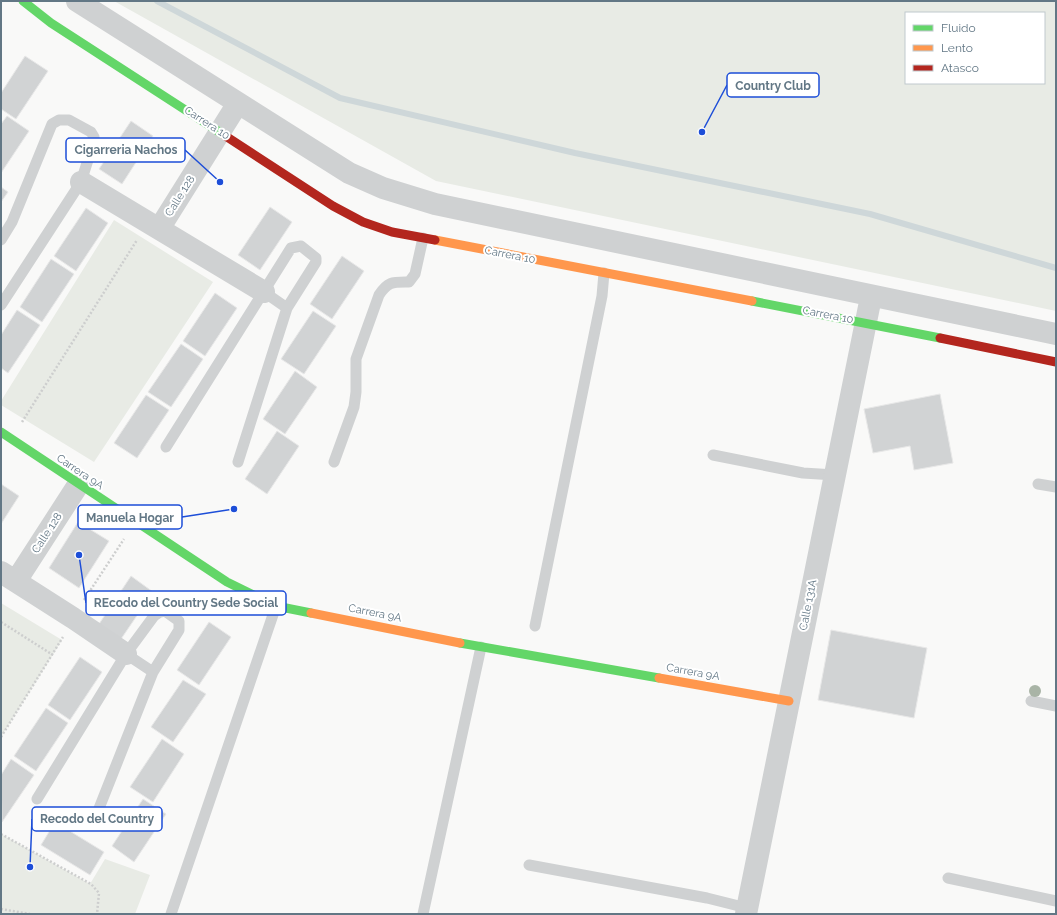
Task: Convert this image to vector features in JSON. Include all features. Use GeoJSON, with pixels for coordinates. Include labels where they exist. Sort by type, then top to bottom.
{"type":"FeatureCollection","features":[{"type":"Feature","properties":{"kind":"street","name":"Carrera 10"},"geometry":{"type":"LineString","coordinates":[[23,1],[51,23],[220,131],[333,206],[357,219],[392,232],[865,323],[1056,362]]}},
{"type":"Feature","properties":{"kind":"street"},"geometry":{"type":"LineString","coordinates":[[77,1],[349,173],[383,188],[435,204],[871,297],[1056,334]]}},
{"type":"Feature","properties":{"kind":"street","name":"Calle 128"},"geometry":{"type":"LineString","coordinates":[[154,226],[238,103]]}},
{"type":"Feature","properties":{"kind":"street"},"geometry":{"type":"LineString","coordinates":[[81,182],[264,292]]}},
{"type":"Feature","properties":{"kind":"street","name":"Calle 131A"},"geometry":{"type":"LineString","coordinates":[[746,911],[871,297]]}},
{"type":"Feature","properties":{"kind":"street","name":"Carrera 9A"},"geometry":{"type":"LineString","coordinates":[[1,432],[78,485],[227,582],[276,606],[481,647],[789,701]]}},
{"type":"Feature","properties":{"kind":"street","name":"Calle 128"},"geometry":{"type":"LineString","coordinates":[[8,577],[78,485]]}},
{"type":"Feature","properties":{"kind":"street"},"geometry":{"type":"LineString","coordinates":[[8,577],[126,654]]}},
{"type":"Feature","properties":{"kind":"lane"},"geometry":{"type":"LineString","coordinates":[[1,240],[12,222],[52,124],[59,120],[69,120],[91,132],[94,137],[93,144],[81,182],[1,304]]}},
{"type":"Feature","properties":{"kind":"lane"},"geometry":{"type":"LineString","coordinates":[[334,462],[354,407],[356,392],[356,359],[379,295],[384,286],[392,282],[409,282],[415,274],[423,238]]}},
{"type":"Feature","properties":{"kind":"lane"},"geometry":{"type":"LineString","coordinates":[[166,447],[291,248],[300,246],[316,258],[316,262],[287,308],[238,462]]}},
{"type":"Feature","properties":{"kind":"lane"},"geometry":{"type":"LineString","coordinates":[[535,626],[601,304],[604,273]]}},
{"type":"Feature","properties":{"kind":"lane"},"geometry":{"type":"LineString","coordinates":[[264,292],[287,308]]}},
{"type":"Feature","properties":{"kind":"lane"},"geometry":{"type":"LineString","coordinates":[[713,455],[803,473],[835,475]]}},
{"type":"Feature","properties":{"kind":"lane"},"geometry":{"type":"LineString","coordinates":[[1038,484],[1056,487]]}},
{"type":"Feature","properties":{"kind":"lane"},"geometry":{"type":"LineString","coordinates":[[171,914],[276,606]]}},
{"type":"Feature","properties":{"kind":"lane"},"geometry":{"type":"LineString","coordinates":[[37,800],[126,654],[154,616],[165,611],[179,621],[179,630],[153,672],[94,822]]}},
{"type":"Feature","properties":{"kind":"lane"},"geometry":{"type":"LineString","coordinates":[[423,914],[481,647]]}},
{"type":"Feature","properties":{"kind":"lane"},"geometry":{"type":"LineString","coordinates":[[126,654],[153,672]]}},
{"type":"Feature","properties":{"kind":"lane"},"geometry":{"type":"LineString","coordinates":[[1031,701],[1056,706]]}},
{"type":"Feature","properties":{"kind":"lane"},"geometry":{"type":"LineString","coordinates":[[529,865],[707,898],[746,911]]}},
{"type":"Feature","properties":{"kind":"lane"},"geometry":{"type":"LineString","coordinates":[[948,878],[1056,901]]}},
{"type":"Feature","properties":{"kind":"path"},"geometry":{"type":"LineString","coordinates":[[12,440],[154,226]]}},
{"type":"Feature","properties":{"kind":"path"},"geometry":{"type":"LineString","coordinates":[[1,737],[73,618],[135,522]]}},
{"type":"Feature","properties":{"kind":"path"},"geometry":{"type":"LineString","coordinates":[[1,622],[52,655]]}},
{"type":"Feature","properties":{"kind":"path"},"geometry":{"type":"LineString","coordinates":[[1,834],[90,884],[99,893],[97,914]]}},
{"type":"Feature","properties":{"kind":"path"},"geometry":{"type":"LineString","coordinates":[[1,909],[30,914]]}},
{"type":"Feature","properties":{"kind":"shaded area"},"geometry":{"type":"Polygon","coordinates":[[[114,1],[1056,1],[1056,311],[436,181],[114,1]]]}},
{"type":"Feature","properties":{"kind":"shaded area"},"geometry":{"type":"Polygon","coordinates":[[[114,220],[213,282],[94,462],[1,405],[1,401],[114,220]]]}},
{"type":"Feature","properties":{"kind":"shaded area"},"geometry":{"type":"Polygon","coordinates":[[[1,603],[62,640],[1,737],[1,603]]]}},
{"type":"Feature","properties":{"kind":"shaded area"},"geometry":{"type":"Polygon","coordinates":[[[1,834],[90,884],[105,859],[150,875],[135,914],[1,914],[1,834]]]}},
{"type":"Feature","properties":{"kind":"building"},"geometry":{"type":"Polygon","coordinates":[[[25,56],[48,71],[16,119],[1,109],[1,93],[25,56]]]}},
{"type":"Feature","properties":{"kind":"building"},"geometry":{"type":"Polygon","coordinates":[[[7,116],[29,131],[1,173],[1,124],[7,116]]]}},
{"type":"Feature","properties":{"kind":"building"},"geometry":{"type":"Polygon","coordinates":[[[131,121],[153,136],[122,184],[99,169],[131,121]]]}},
{"type":"Feature","properties":{"kind":"building"},"geometry":{"type":"Polygon","coordinates":[[[1,187],[8,192],[1,202],[1,187]]]}},
{"type":"Feature","properties":{"kind":"building"},"geometry":{"type":"Polygon","coordinates":[[[270,207],[292,222],[260,270],[238,255],[270,207]]]}},
{"type":"Feature","properties":{"kind":"building"},"geometry":{"type":"Polygon","coordinates":[[[86,208],[108,223],[76,271],[54,256],[86,208]]]}},
{"type":"Feature","properties":{"kind":"building"},"geometry":{"type":"Polygon","coordinates":[[[342,256],[364,271],[332,319],[310,304],[342,256]]]}},
{"type":"Feature","properties":{"kind":"building"},"geometry":{"type":"Polygon","coordinates":[[[51,259],[74,274],[42,322],[20,307],[51,259]]]}},
{"type":"Feature","properties":{"kind":"building"},"geometry":{"type":"Polygon","coordinates":[[[215,293],[237,308],[205,356],[183,341],[215,293]]]}},
{"type":"Feature","properties":{"kind":"building"},"geometry":{"type":"Polygon","coordinates":[[[17,310],[40,325],[8,373],[1,368],[1,335],[17,310]]]}},
{"type":"Feature","properties":{"kind":"building"},"geometry":{"type":"Polygon","coordinates":[[[313,311],[336,326],[304,374],[281,359],[313,311]]]}},
{"type":"Feature","properties":{"kind":"building"},"geometry":{"type":"Polygon","coordinates":[[[181,344],[203,359],[171,407],[148,392],[181,344]]]}},
{"type":"Feature","properties":{"kind":"building"},"geometry":{"type":"Polygon","coordinates":[[[295,371],[317,387],[285,434],[263,419],[295,371]]]}},
{"type":"Feature","properties":{"kind":"building"},"geometry":{"type":"Polygon","coordinates":[[[940,394],[953,463],[914,470],[910,446],[873,453],[864,409],[940,394]]]}},
{"type":"Feature","properties":{"kind":"building"},"geometry":{"type":"Polygon","coordinates":[[[146,395],[169,410],[137,458],[114,443],[146,395]]]}},
{"type":"Feature","properties":{"kind":"building"},"geometry":{"type":"Polygon","coordinates":[[[277,431],[299,446],[267,494],[245,479],[277,431]]]}},
{"type":"Feature","properties":{"kind":"building"},"geometry":{"type":"Polygon","coordinates":[[[1,484],[19,496],[1,524],[1,484]]]}},
{"type":"Feature","properties":{"kind":"building"},"geometry":{"type":"Polygon","coordinates":[[[78,522],[109,541],[79,588],[49,568],[78,522]]]}},
{"type":"Feature","properties":{"kind":"building"},"geometry":{"type":"Polygon","coordinates":[[[131,576],[153,592],[121,639],[99,624],[131,576]]]}},
{"type":"Feature","properties":{"kind":"building"},"geometry":{"type":"Polygon","coordinates":[[[209,622],[231,637],[199,685],[177,670],[209,622]]]}},
{"type":"Feature","properties":{"kind":"building"},"geometry":{"type":"Polygon","coordinates":[[[831,630],[927,648],[914,718],[818,700],[831,630]]]}},
{"type":"Feature","properties":{"kind":"building"},"geometry":{"type":"Polygon","coordinates":[[[80,657],[102,672],[70,720],[48,705],[80,657]]]}},
{"type":"Feature","properties":{"kind":"building"},"geometry":{"type":"Polygon","coordinates":[[[183,680],[206,694],[173,742],[151,727],[183,680]]]}},
{"type":"Feature","properties":{"kind":"building"},"geometry":{"type":"Polygon","coordinates":[[[46,708],[68,723],[36,771],[14,756],[46,708]]]}},
{"type":"Feature","properties":{"kind":"building"},"geometry":{"type":"Polygon","coordinates":[[[162,739],[184,754],[153,802],[130,787],[162,739]]]}},
{"type":"Feature","properties":{"kind":"building"},"geometry":{"type":"Polygon","coordinates":[[[11,759],[34,775],[2,822],[1,775],[11,759]]]}},
{"type":"Feature","properties":{"kind":"building"},"geometry":{"type":"Polygon","coordinates":[[[143,799],[166,814],[134,862],[112,846],[143,799]]]}},
{"type":"Feature","properties":{"kind":"building"},"geometry":{"type":"Polygon","coordinates":[[[55,822],[104,852],[90,875],[41,845],[55,822]]]}},
{"type":"Feature","properties":{"kind":"waterway"},"geometry":{"type":"LineString","coordinates":[[157,1],[340,98],[575,153],[870,214],[1056,268]]}},
{"type":"Feature","properties":{"kind":"traffic: fast"},"geometry":{"type":"LineString","coordinates":[[23,1],[51,23],[224,135]]}},
{"type":"Feature","properties":{"kind":"traffic: fast"},"geometry":{"type":"LineString","coordinates":[[752,301],[940,338]]}},
{"type":"Feature","properties":{"kind":"traffic: fast"},"geometry":{"type":"LineString","coordinates":[[1,432],[227,582],[276,606],[311,613]]}},
{"type":"Feature","properties":{"kind":"traffic: fast"},"geometry":{"type":"LineString","coordinates":[[460,643],[659,678]]}},
{"type":"Feature","properties":{"kind":"traffic: slow"},"geometry":{"type":"LineString","coordinates":[[435,240],[752,301]]}},
{"type":"Feature","properties":{"kind":"traffic: slow"},"geometry":{"type":"LineString","coordinates":[[311,613],[460,643]]}},
{"type":"Feature","properties":{"kind":"traffic: slow"},"geometry":{"type":"LineString","coordinates":[[659,678],[789,701]]}},
{"type":"Feature","properties":{"kind":"traffic: jam"},"geometry":{"type":"LineString","coordinates":[[224,135],[333,206],[363,222],[392,232],[435,240]]}},
{"type":"Feature","properties":{"kind":"traffic: jam"},"geometry":{"type":"LineString","coordinates":[[940,338],[1056,362]]}},
{"type":"Feature","properties":{"kind":"place","name":"Country Club"},"geometry":{"type":"Point","coordinates":[702,132]}},
{"type":"Feature","properties":{"kind":"place","name":"Cigarreria Nachos"},"geometry":{"type":"Point","coordinates":[220,182]}},
{"type":"Feature","properties":{"kind":"place","name":"Manuela Hogar"},"geometry":{"type":"Point","coordinates":[234,509]}},
{"type":"Feature","properties":{"kind":"place","name":"REcodo del Country Sede Social"},"geometry":{"type":"Point","coordinates":[79,555]}},
{"type":"Feature","properties":{"kind":"place","name":"Recodo del Country"},"geometry":{"type":"Point","coordinates":[30,867]}}]}
